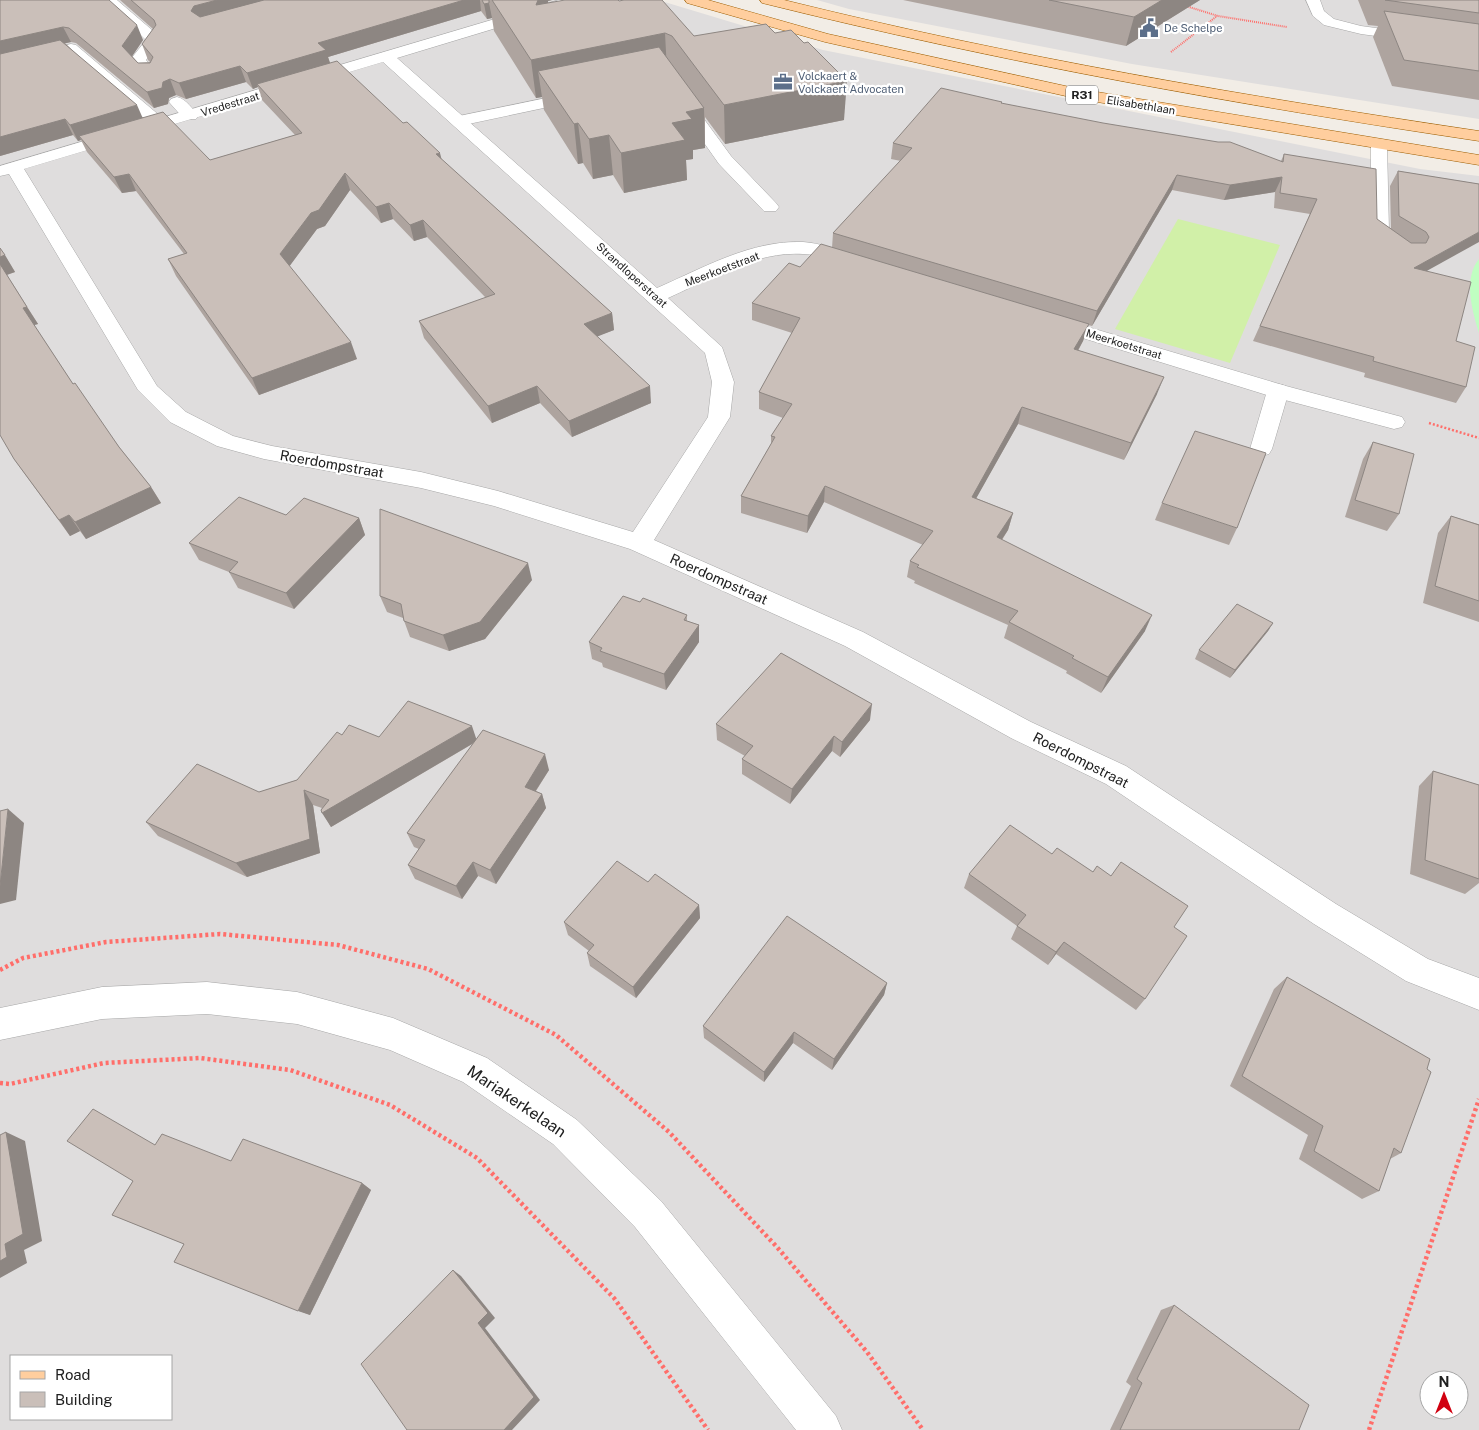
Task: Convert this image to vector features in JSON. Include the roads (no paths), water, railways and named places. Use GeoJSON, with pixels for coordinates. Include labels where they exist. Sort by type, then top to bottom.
{"type":"FeatureCollection","features":[{"type":"Feature","properties":{"kind":"main road","name":"Elisabethlaan"},"geometry":{"type":"LineString","coordinates":[[692,0],[825,38],[1079,94],[1479,160]]}},
{"type":"Feature","properties":{"kind":"main road","name":"Elisabethlaan"},"geometry":{"type":"LineString","coordinates":[[767,0],[862,24],[1100,75],[1479,136]]}},
{"type":"Feature","properties":{"kind":"street"},"geometry":{"type":"LineString","coordinates":[[109,0],[154,39],[138,60],[150,74]]}},
{"type":"Feature","properties":{"kind":"street","name":"Vredestraat"},"geometry":{"type":"LineString","coordinates":[[7,169],[574,0]]}},
{"type":"Feature","properties":{"kind":"street"},"geometry":{"type":"LineString","coordinates":[[1313,0],[1318,13],[1329,22],[1344,26],[1479,46]]}},
{"type":"Feature","properties":{"kind":"street"},"geometry":{"type":"LineString","coordinates":[[0,65],[71,48],[160,124]]}},
{"type":"Feature","properties":{"kind":"street","name":"Strandloperstraat"},"geometry":{"type":"LineString","coordinates":[[387,57],[656,296],[715,351],[723,382],[719,417],[639,543]]}},
{"type":"Feature","properties":{"kind":"street"},"geometry":{"type":"LineString","coordinates":[[459,121],[600,92]]}},
{"type":"Feature","properties":{"kind":"street"},"geometry":{"type":"LineString","coordinates":[[677,93],[725,160],[770,207]]}},
{"type":"Feature","properties":{"kind":"street"},"geometry":{"type":"LineString","coordinates":[[177,102],[190,116]]}},
{"type":"Feature","properties":{"kind":"street"},"geometry":{"type":"LineString","coordinates":[[1379,144],[1380,234],[1410,253]]}},
{"type":"Feature","properties":{"kind":"street","name":"Roerdompstraat"},"geometry":{"type":"LineString","coordinates":[[7,169],[149,390],[178,417],[225,441],[262,451],[421,480],[498,498],[639,543],[854,639],[1021,730],[1116,775],[1325,914],[1408,965],[1479,994]]}},
{"type":"Feature","properties":{"kind":"street","name":"Meerkoetstraat"},"geometry":{"type":"LineString","coordinates":[[656,296],[731,264],[770,251],[804,248],[874,268]]}},
{"type":"Feature","properties":{"kind":"street","name":"Meerkoetstraat"},"geometry":{"type":"LineString","coordinates":[[1033,317],[1278,391],[1394,422]]}},
{"type":"Feature","properties":{"kind":"street"},"geometry":{"type":"LineString","coordinates":[[1262,449],[1278,391]]}},
{"type":"Feature","properties":{"kind":"street","name":"Mariakerkelaan"},"geometry":{"type":"LineString","coordinates":[[0,1024],[102,1003],[207,998],[297,1008],[384,1031],[475,1070],[565,1132],[648,1214],[822,1430]]}},
{"type":"Feature","properties":{"kind":"place","name":"De Schelpe"},"geometry":{"type":"Point","coordinates":[1149,28]}},
{"type":"Feature","properties":{"kind":"place","name":"Volckaert & Volckaert Advocaten"},"geometry":{"type":"Point","coordinates":[783,82]}}]}
